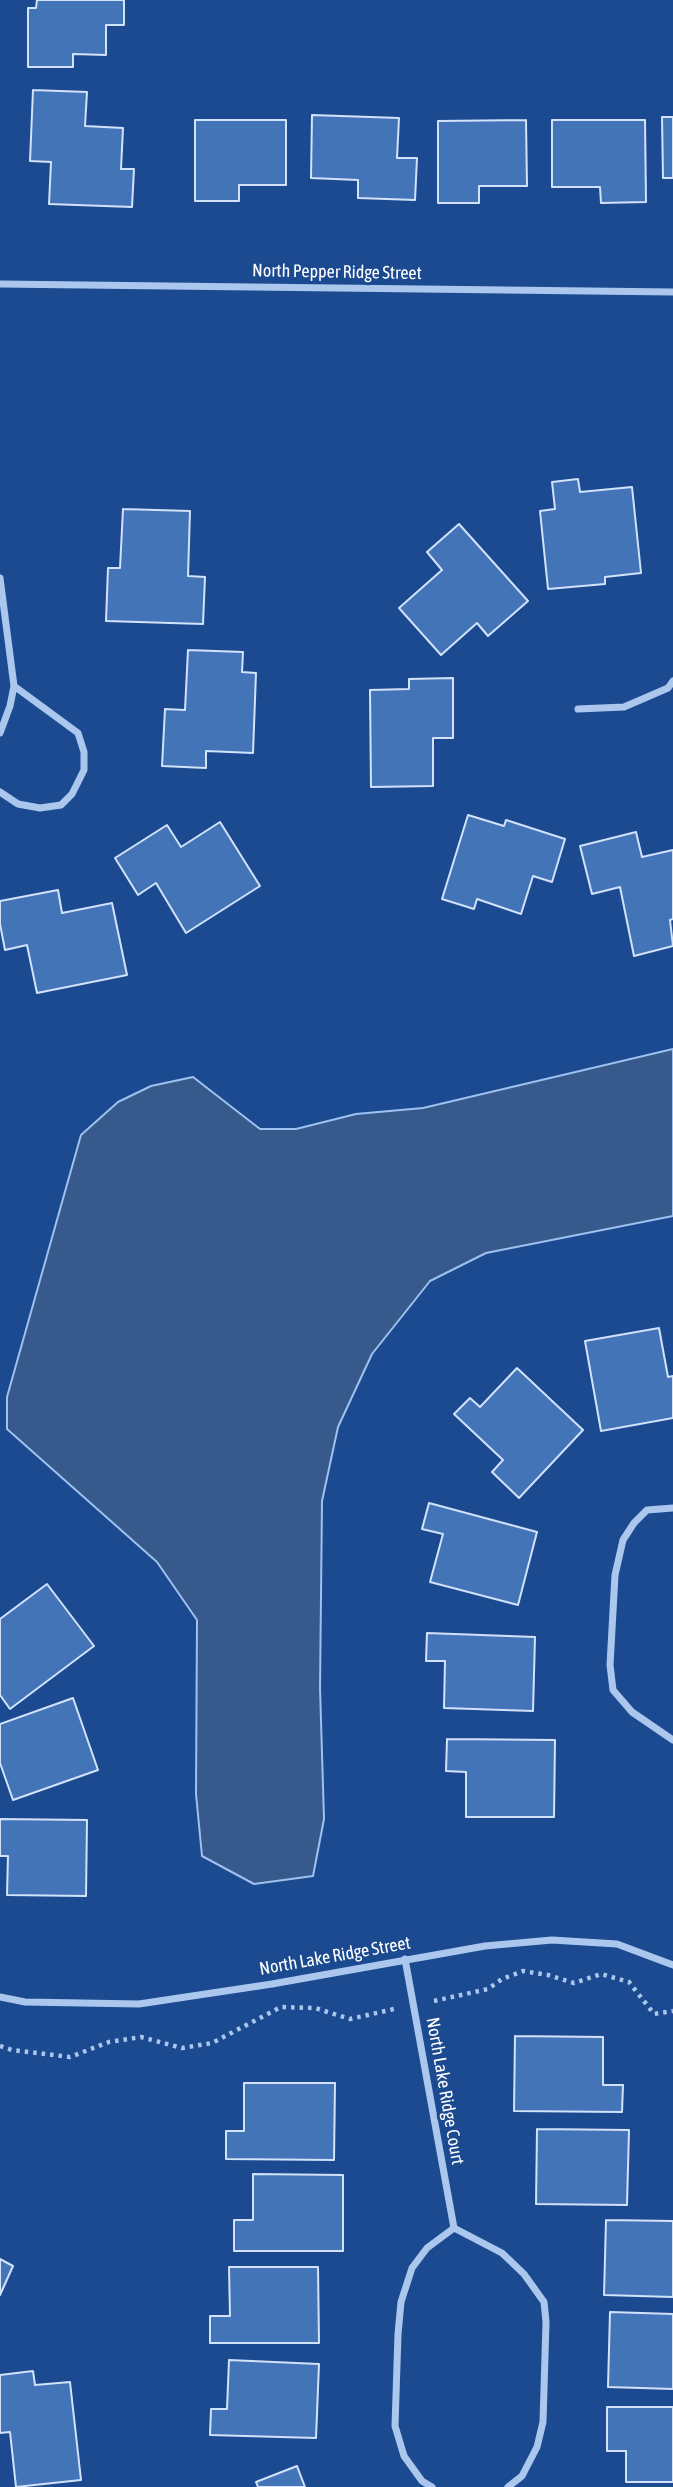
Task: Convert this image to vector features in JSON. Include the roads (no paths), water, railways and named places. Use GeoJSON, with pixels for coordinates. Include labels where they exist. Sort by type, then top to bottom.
{"type":"FeatureCollection","features":[{"type":"Feature","properties":{"kind":"street","name":"North Pepper Ridge Street"},"geometry":{"type":"LineString","coordinates":[[0,284],[673,292]]}},
{"type":"Feature","properties":{"kind":"street"},"geometry":{"type":"LineString","coordinates":[[0,578],[14,686],[0,733]]}},
{"type":"Feature","properties":{"kind":"street"},"geometry":{"type":"LineString","coordinates":[[578,709],[624,707],[668,688],[673,681]]}},
{"type":"Feature","properties":{"kind":"street"},"geometry":{"type":"LineString","coordinates":[[0,792],[18,804],[40,808],[61,805],[72,794],[84,769],[84,752],[78,733],[14,686]]}},
{"type":"Feature","properties":{"kind":"street"},"geometry":{"type":"LineString","coordinates":[[673,1507],[647,1510],[623,1540],[615,1575],[610,1665],[613,1690],[632,1712],[673,1740]]}},
{"type":"Feature","properties":{"kind":"street","name":"North Lake Ridge Street"},"geometry":{"type":"LineString","coordinates":[[0,1997],[25,2002],[139,2004],[272,1984],[485,1946],[552,1940],[617,1944],[673,1965]]}},
{"type":"Feature","properties":{"kind":"street","name":"North Lake Ridge Court"},"geometry":{"type":"LineString","coordinates":[[405,1959],[454,2228]]}},
{"type":"Feature","properties":{"kind":"street"},"geometry":{"type":"LineString","coordinates":[[432,2487],[422,2481],[404,2456],[396,2426],[398,2334],[401,2302],[412,2268],[426,2248],[454,2228],[502,2253],[524,2274],[544,2302],[546,2322],[543,2422],[537,2447],[522,2476],[508,2487]]}},
{"type":"Feature","properties":{"kind":"water"},"geometry":{"type":"Polygon","coordinates":[[[673,1049],[673,1216],[486,1253],[430,1281],[372,1354],[338,1427],[322,1501],[320,1688],[324,1819],[313,1876],[254,1884],[202,1856],[196,1794],[197,1620],[157,1562],[7,1429],[7,1397],[81,1135],[118,1102],[151,1086],[193,1077],[260,1129],[296,1129],[356,1114],[423,1108],[673,1049]]]}}]}
